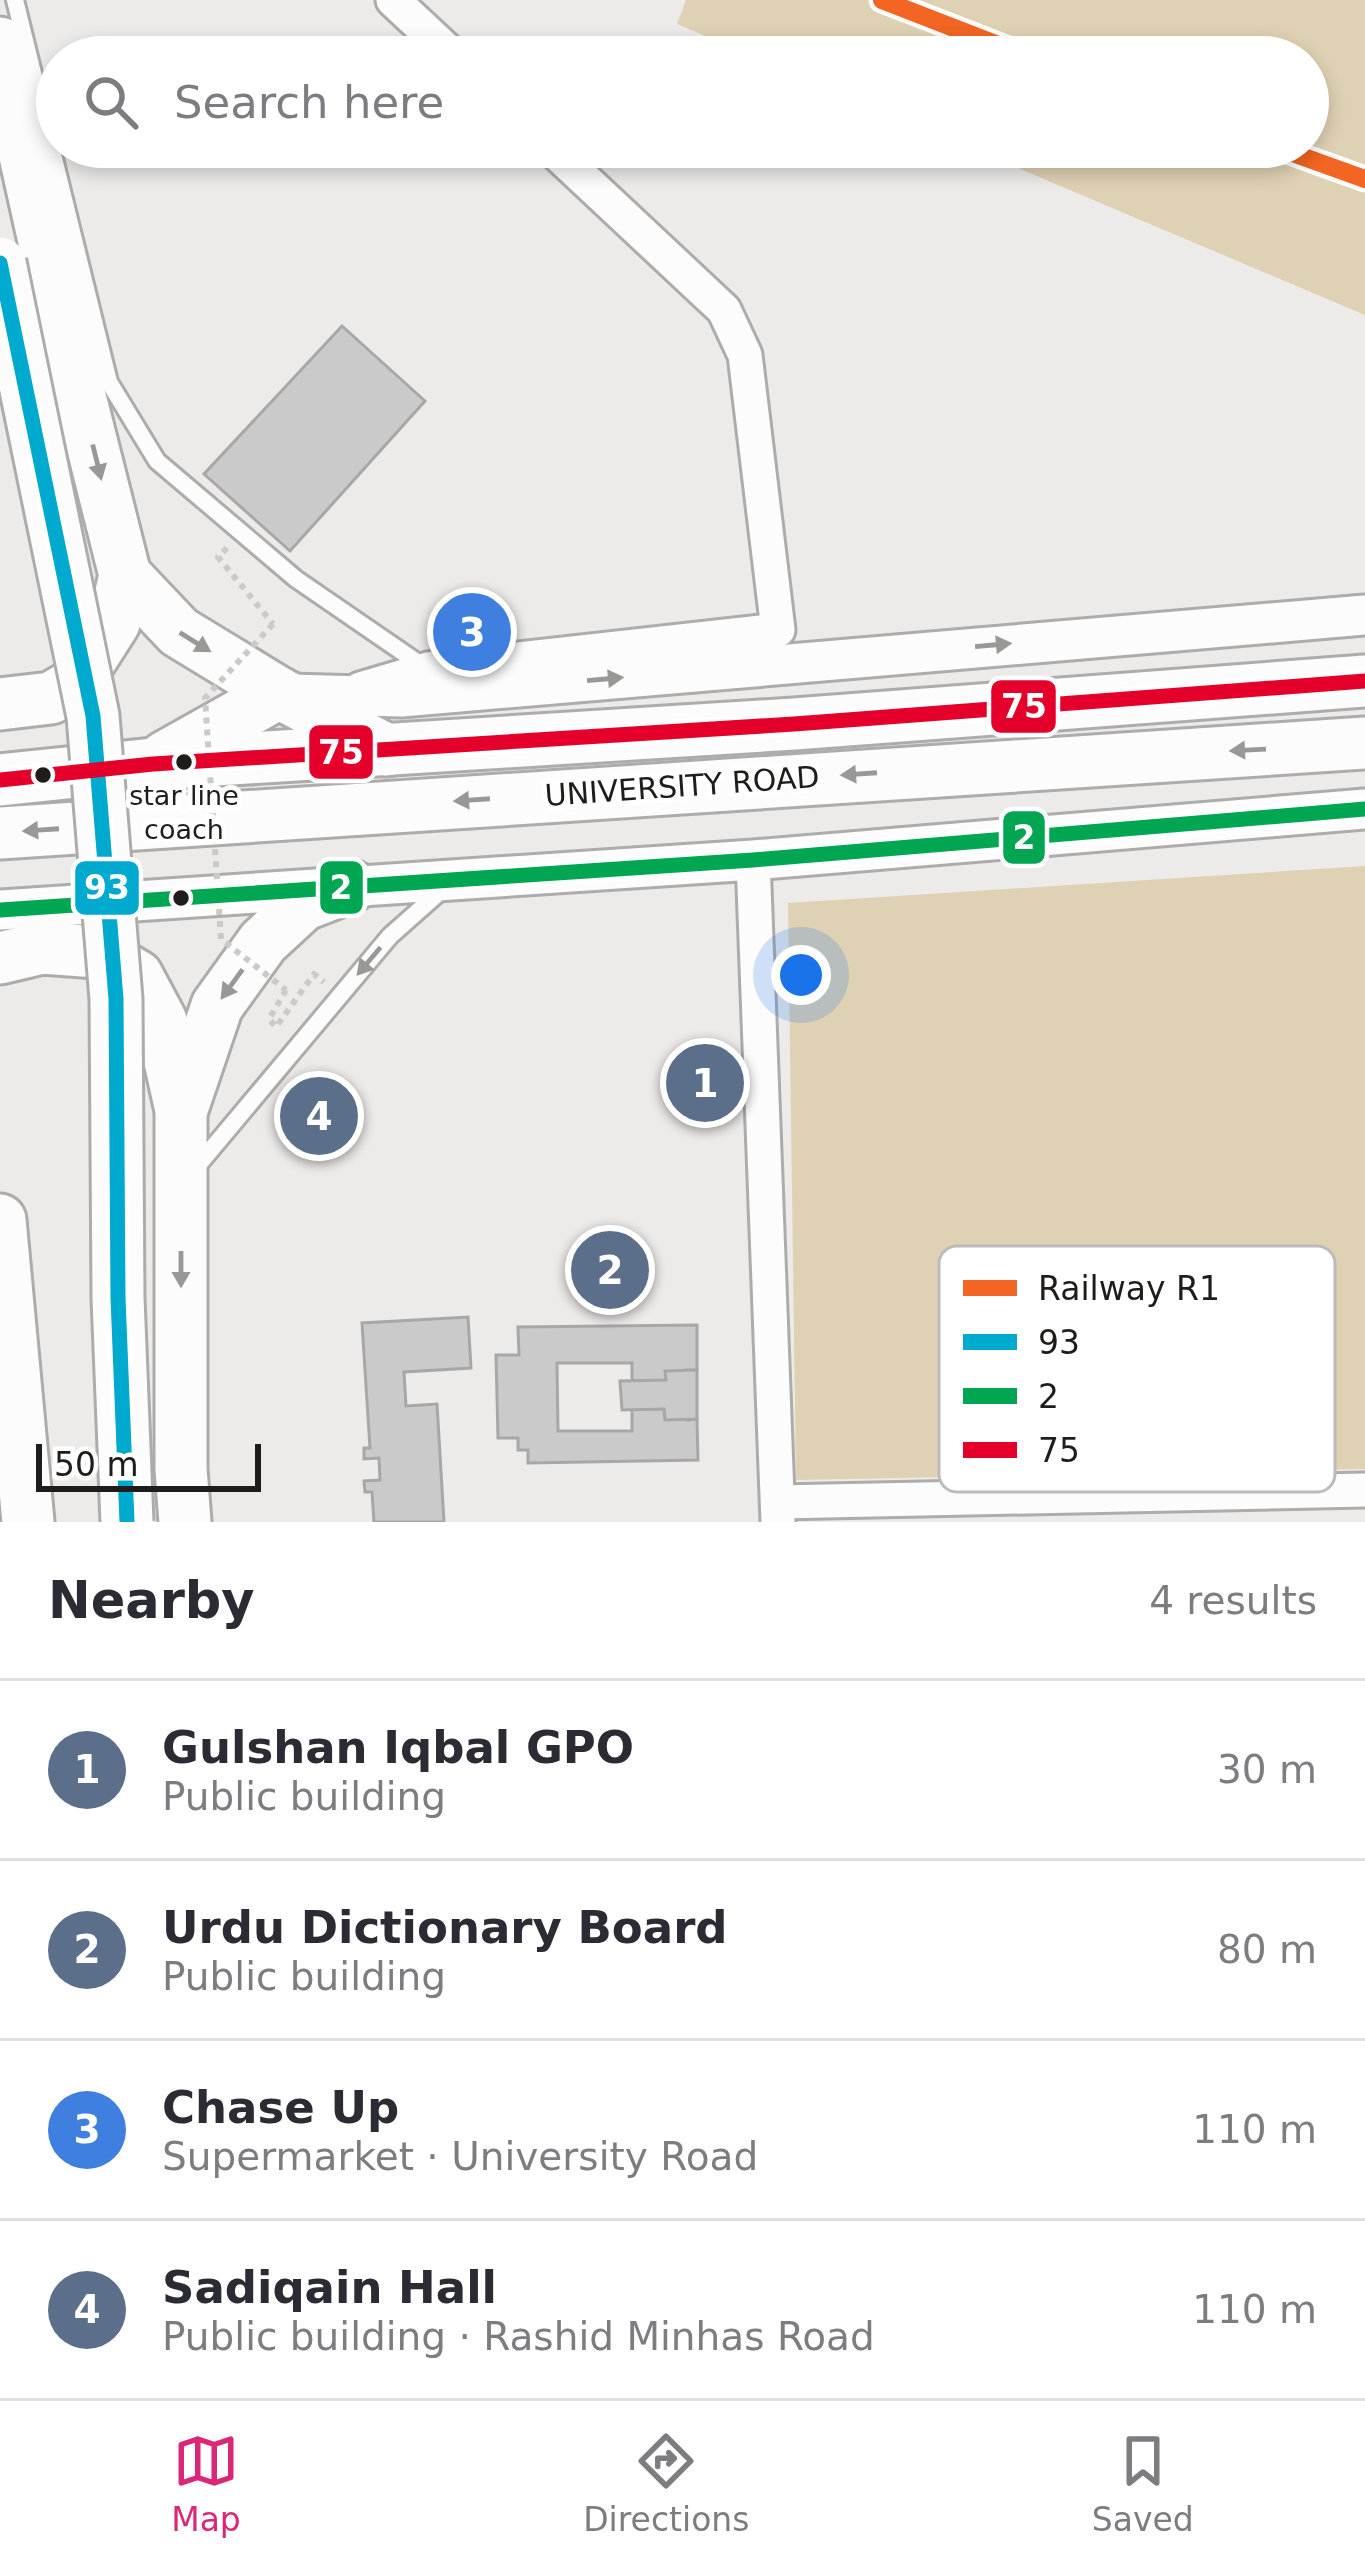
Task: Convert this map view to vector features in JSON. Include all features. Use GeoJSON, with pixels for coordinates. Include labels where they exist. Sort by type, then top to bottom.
{"type":"FeatureCollection","features":[{"type":"Feature","properties":{"kind":"main road"},"geometry":{"type":"LineString","coordinates":[[0,43],[68,349],[125,575],[114,623],[75,684],[51,698],[0,704]]}},
{"type":"Feature","properties":{"kind":"main road"},"geometry":{"type":"LineString","coordinates":[[0,263],[93,716],[116,999],[118,1298],[127,1522]]}},
{"type":"Feature","properties":{"kind":"main road"},"geometry":{"type":"LineString","coordinates":[[125,575],[179,632],[279,693],[387,750]]}},
{"type":"Feature","properties":{"kind":"main road","name":"UNIVERSITY ROAD"},"geometry":{"type":"LineString","coordinates":[[0,780],[153,764],[794,724],[1365,681]]}},
{"type":"Feature","properties":{"kind":"main road"},"geometry":{"type":"LineString","coordinates":[[153,764],[279,693]]}},
{"type":"Feature","properties":{"kind":"main road","name":"UNIVERSITY ROAD"},"geometry":{"type":"LineString","coordinates":[[0,833],[1365,743]]}},
{"type":"Feature","properties":{"kind":"main road"},"geometry":{"type":"LineString","coordinates":[[182,1109],[217,1006],[263,943],[303,904],[352,886]]}},
{"type":"Feature","properties":{"kind":"main road"},"geometry":{"type":"LineString","coordinates":[[0,958],[42,948],[97,952],[136,976],[161,1021],[182,1109],[185,1522]]}},
{"type":"Feature","properties":{"kind":"main road"},"geometry":{"type":"LineString","coordinates":[[0,1220],[28,1522]]}},
{"type":"Feature","properties":{"kind":"street"},"geometry":{"type":"LineString","coordinates":[[393,0],[432,36]]}},
{"type":"Feature","properties":{"kind":"street"},"geometry":{"type":"LineString","coordinates":[[572,168],[724,310],[745,355],[779,647]]}},
{"type":"Feature","properties":{"kind":"street"},"geometry":{"type":"LineString","coordinates":[[330,698],[428,669],[1365,615]]}},
{"type":"Feature","properties":{"kind":"street"},"geometry":{"type":"LineString","coordinates":[[279,693],[401,697],[779,647]]}},
{"type":"Feature","properties":{"kind":"street"},"geometry":{"type":"LineString","coordinates":[[0,910],[753,860],[1365,809]]}},
{"type":"Feature","properties":{"kind":"street"},"geometry":{"type":"LineString","coordinates":[[753,860],[778,1512],[1312,1492]]}},
{"type":"Feature","properties":{"kind":"street"},"geometry":{"type":"LineString","coordinates":[[1335,1491],[1365,1490]]}},
{"type":"Feature","properties":{"kind":"lane"},"geometry":{"type":"LineString","coordinates":[[15,0],[36,85]]}},
{"type":"Feature","properties":{"kind":"lane"},"geometry":{"type":"LineString","coordinates":[[56,168],[109,382],[157,461],[296,579],[428,669]]}},
{"type":"Feature","properties":{"kind":"lane"},"geometry":{"type":"LineString","coordinates":[[181,1184],[389,936],[453,880]]}},
{"type":"Feature","properties":{"kind":"path"},"geometry":{"type":"LineString","coordinates":[[234,575],[273,624],[205,698],[220,939],[286,990],[269,1019],[277,1027],[302,991]]}},
{"type":"Feature","properties":{"kind":"shaded area"},"geometry":{"type":"Polygon","coordinates":[[[686,0],[1365,0],[1365,315],[1018,168],[1329,168],[1329,36],[705,36],[677,24],[686,0]]]}},
{"type":"Feature","properties":{"kind":"shaded area"},"geometry":{"type":"Polygon","coordinates":[[[1365,866],[1365,1469],[1335,1470],[1335,1246],[939,1246],[939,1477],[796,1480],[788,903],[1365,866]]]}},
{"type":"Feature","properties":{"kind":"building"},"geometry":{"type":"Polygon","coordinates":[[[342,326],[425,401],[290,551],[204,474],[342,326]]]}},
{"type":"Feature","properties":{"kind":"building"},"geometry":{"type":"Polygon","coordinates":[[[468,1317],[471,1368],[404,1372],[406,1406],[437,1404],[444,1522],[374,1522],[372,1492],[365,1492],[364,1481],[380,1480],[379,1458],[364,1459],[364,1448],[370,1448],[362,1323],[468,1317]]]}},
{"type":"Feature","properties":{"kind":"building"},"geometry":{"type":"Polygon","coordinates":[[[697,1325],[697,1370],[686,1370],[687,1420],[697,1419],[698,1460],[528,1463],[528,1450],[518,1450],[518,1438],[498,1438],[496,1355],[519,1355],[518,1327],[697,1325]],[[557,1363],[558,1431],[632,1431],[632,1363],[557,1363]]]}},
{"type":"Feature","properties":{"kind":"building"},"geometry":{"type":"Polygon","coordinates":[[[697,1370],[697,1419],[665,1420],[664,1409],[622,1410],[620,1381],[666,1380],[665,1371],[697,1370]]]}},
{"type":"Feature","properties":{"kind":"rail line","name":"R1"},"geometry":{"type":"LineString","coordinates":[[882,0],[975,36]]}},
{"type":"Feature","properties":{"kind":"rail line","name":"R1"},"geometry":{"type":"LineString","coordinates":[[1329,166],[1365,179]]}},
{"type":"Feature","properties":{"kind":"transit line","name":"93"},"geometry":{"type":"LineString","coordinates":[[0,263],[93,716],[116,999],[118,1298],[127,1522]]}},
{"type":"Feature","properties":{"kind":"transit line","name":"75"},"geometry":{"type":"LineString","coordinates":[[0,780],[153,764],[794,724],[1365,681]]}},
{"type":"Feature","properties":{"kind":"transit line","name":"2"},"geometry":{"type":"LineString","coordinates":[[0,910],[753,860],[1365,809]]}},
{"type":"Feature","properties":{"kind":"place","name":"Chase Up"},"geometry":{"type":"Point","coordinates":[472,632]}},
{"type":"Feature","properties":{"kind":"place","name":"star line coach"},"geometry":{"type":"Point","coordinates":[184,762]}},
{"type":"Feature","properties":{"kind":"place","name":"Gulshan Iqbal GPO"},"geometry":{"type":"Point","coordinates":[705,1083]}},
{"type":"Feature","properties":{"kind":"place","name":"Sadiqain Hall"},"geometry":{"type":"Point","coordinates":[319,1116]}},
{"type":"Feature","properties":{"kind":"place","name":"Urdu Dictionary Board"},"geometry":{"type":"Point","coordinates":[610,1270]}}]}
